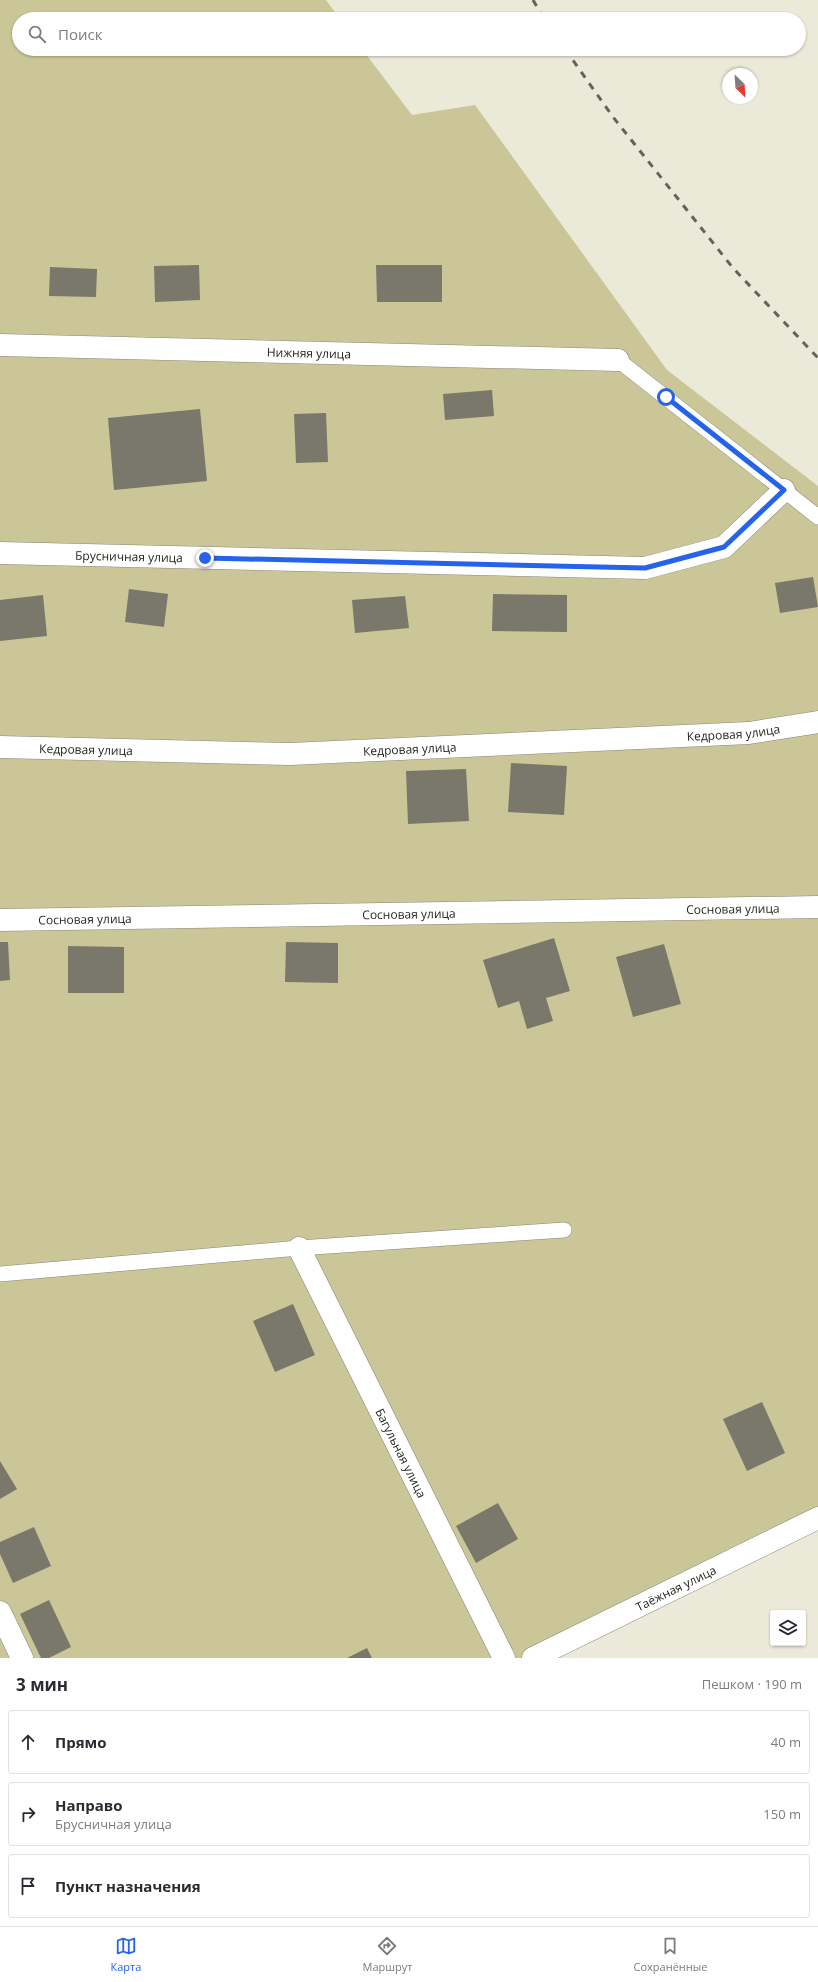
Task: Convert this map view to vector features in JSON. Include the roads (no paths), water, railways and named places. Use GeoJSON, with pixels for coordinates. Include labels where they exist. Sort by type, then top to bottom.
{"type":"FeatureCollection","features":[{"type":"Feature","properties":{"kind":"street","name":"Нижняя улица"},"geometry":{"type":"LineString","coordinates":[[0,345],[618,360]]}},
{"type":"Feature","properties":{"kind":"street","name":"Брусничная улица"},"geometry":{"type":"LineString","coordinates":[[0,553],[645,568],[724,547],[784,490]]}},
{"type":"Feature","properties":{"kind":"street","name":"Кедровая улица"},"geometry":{"type":"LineString","coordinates":[[0,747],[290,754],[749,733],[818,722]]}},
{"type":"Feature","properties":{"kind":"street","name":"Сосновая улица"},"geometry":{"type":"LineString","coordinates":[[0,920],[818,907]]}},
{"type":"Feature","properties":{"kind":"street","name":"Багульная улица"},"geometry":{"type":"LineString","coordinates":[[299,1248],[504,1658]]}},
{"type":"Feature","properties":{"kind":"street","name":"Таёжная улица"},"geometry":{"type":"LineString","coordinates":[[533,1658],[818,1518]]}},
{"type":"Feature","properties":{"kind":"street"},"geometry":{"type":"LineString","coordinates":[[0,1612],[22,1658]]}},
{"type":"Feature","properties":{"kind":"lane"},"geometry":{"type":"LineString","coordinates":[[618,360],[818,517]]}},
{"type":"Feature","properties":{"kind":"lane"},"geometry":{"type":"LineString","coordinates":[[0,1274],[299,1248],[564,1230]]}},
{"type":"Feature","properties":{"kind":"railway"},"geometry":{"type":"LineString","coordinates":[[533,0],[540,12]]}},
{"type":"Feature","properties":{"kind":"railway"},"geometry":{"type":"LineString","coordinates":[[570,56],[613,117],[733,268],[818,358]]}}]}
